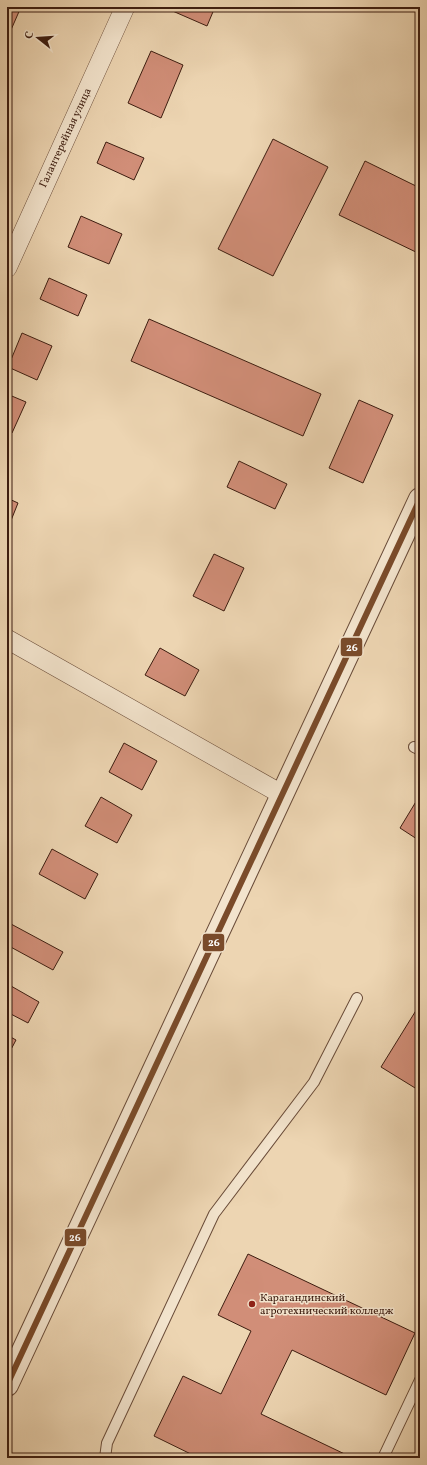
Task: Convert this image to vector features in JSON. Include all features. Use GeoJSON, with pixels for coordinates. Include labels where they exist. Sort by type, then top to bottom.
{"type":"FeatureCollection","features":[{"type":"Feature","properties":{"kind":"street","name":"Галантерейная улица"},"geometry":{"type":"LineString","coordinates":[[7,268],[126,7]]}},
{"type":"Feature","properties":{"kind":"street"},"geometry":{"type":"LineString","coordinates":[[7,1385],[420,499]]}},
{"type":"Feature","properties":{"kind":"street"},"geometry":{"type":"LineString","coordinates":[[7,639],[283,795]]}},
{"type":"Feature","properties":{"kind":"lane"},"geometry":{"type":"LineString","coordinates":[[105,1458],[107,1443],[214,1214],[314,1082],[357,998]]}},
{"type":"Feature","properties":{"kind":"lane"},"geometry":{"type":"LineString","coordinates":[[383,1458],[420,1380]]}},
{"type":"Feature","properties":{"kind":"building"},"geometry":{"type":"Polygon","coordinates":[[[7,7],[21,7],[7,39],[7,7]]]}},
{"type":"Feature","properties":{"kind":"building"},"geometry":{"type":"Polygon","coordinates":[[[169,7],[215,7],[207,26],[168,9],[169,7]]]}},
{"type":"Feature","properties":{"kind":"building"},"geometry":{"type":"Polygon","coordinates":[[[151,51],[183,65],[161,118],[128,103],[151,51]]]}},
{"type":"Feature","properties":{"kind":"building"},"geometry":{"type":"Polygon","coordinates":[[[273,139],[328,167],[273,276],[218,249],[273,139]]]}},
{"type":"Feature","properties":{"kind":"building"},"geometry":{"type":"Polygon","coordinates":[[[106,142],[144,158],[134,180],[97,163],[106,142]]]}},
{"type":"Feature","properties":{"kind":"building"},"geometry":{"type":"Polygon","coordinates":[[[365,161],[420,188],[420,254],[339,215],[365,161]]]}},
{"type":"Feature","properties":{"kind":"building"},"geometry":{"type":"Polygon","coordinates":[[[81,216],[122,234],[109,264],[68,247],[81,216]]]}},
{"type":"Feature","properties":{"kind":"building"},"geometry":{"type":"Polygon","coordinates":[[[49,278],[87,295],[78,316],[40,299],[49,278]]]}},
{"type":"Feature","properties":{"kind":"building"},"geometry":{"type":"Polygon","coordinates":[[[149,319],[321,394],[303,436],[131,361],[149,319]]]}},
{"type":"Feature","properties":{"kind":"building"},"geometry":{"type":"Polygon","coordinates":[[[22,333],[52,346],[37,380],[8,367],[22,333]]]}},
{"type":"Feature","properties":{"kind":"building"},"geometry":{"type":"Polygon","coordinates":[[[7,394],[26,402],[12,433],[7,431],[7,394]]]}},
{"type":"Feature","properties":{"kind":"building"},"geometry":{"type":"Polygon","coordinates":[[[359,400],[393,415],[363,483],[329,468],[359,400]]]}},
{"type":"Feature","properties":{"kind":"building"},"geometry":{"type":"Polygon","coordinates":[[[239,461],[287,484],[275,509],[227,487],[239,461]]]}},
{"type":"Feature","properties":{"kind":"building"},"geometry":{"type":"Polygon","coordinates":[[[7,498],[18,503],[8,528],[7,528],[7,498]]]}},
{"type":"Feature","properties":{"kind":"building"},"geometry":{"type":"Polygon","coordinates":[[[214,554],[244,568],[224,611],[193,596],[214,554]]]}},
{"type":"Feature","properties":{"kind":"building"},"geometry":{"type":"Polygon","coordinates":[[[160,648],[199,670],[185,696],[145,675],[160,648]]]}},
{"type":"Feature","properties":{"kind":"building"},"geometry":{"type":"Polygon","coordinates":[[[124,743],[157,761],[142,790],[109,772],[124,743]]]}},
{"type":"Feature","properties":{"kind":"building"},"geometry":{"type":"Polygon","coordinates":[[[420,795],[420,841],[400,828],[420,795]]]}},
{"type":"Feature","properties":{"kind":"building"},"geometry":{"type":"Polygon","coordinates":[[[101,797],[132,815],[117,843],[85,826],[101,797]]]}},
{"type":"Feature","properties":{"kind":"building"},"geometry":{"type":"Polygon","coordinates":[[[52,849],[98,874],[85,899],[39,874],[52,849]]]}},
{"type":"Feature","properties":{"kind":"building"},"geometry":{"type":"Polygon","coordinates":[[[11,924],[63,952],[53,970],[7,945],[7,932],[11,924]]]}},
{"type":"Feature","properties":{"kind":"building"},"geometry":{"type":"Polygon","coordinates":[[[11,986],[39,1002],[28,1023],[7,1012],[7,993],[11,986]]]}},
{"type":"Feature","properties":{"kind":"building"},"geometry":{"type":"Polygon","coordinates":[[[420,1004],[420,1091],[381,1067],[420,1004]]]}},
{"type":"Feature","properties":{"kind":"building"},"geometry":{"type":"Polygon","coordinates":[[[7,1035],[16,1040],[7,1057],[7,1035]]]}},
{"type":"Feature","properties":{"kind":"building"},"geometry":{"type":"Polygon","coordinates":[[[248,1254],[415,1333],[386,1395],[292,1350],[261,1414],[353,1458],[199,1458],[154,1436],[183,1376],[221,1394],[251,1331],[218,1315],[248,1254]]]}},
{"type":"Feature","properties":{"kind":"transit line","name":"26"},"geometry":{"type":"LineString","coordinates":[[7,1385],[318,721],[420,499]]}},
{"type":"Feature","properties":{"kind":"place","name":"Карагандинский агротехнический колледж"},"geometry":{"type":"Point","coordinates":[252,1304]}}]}
